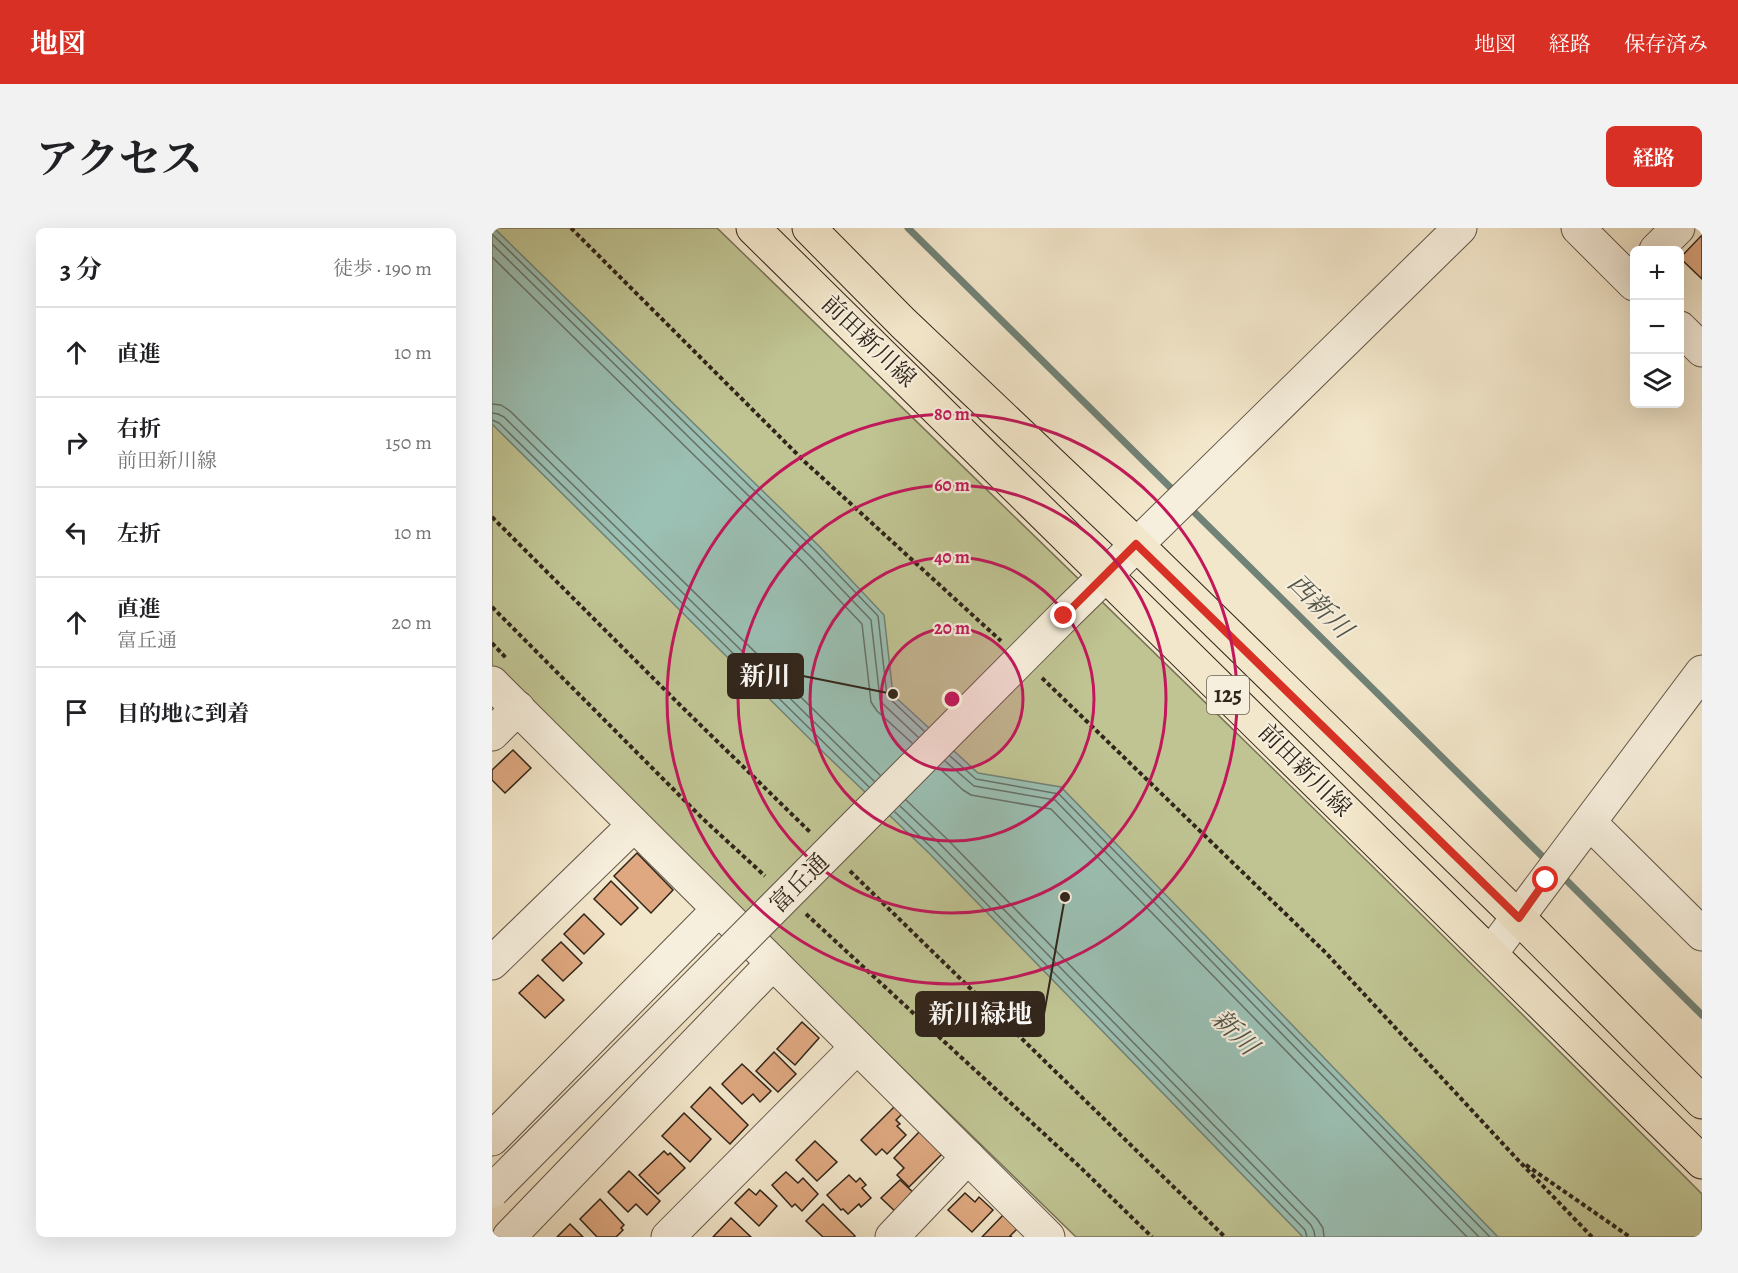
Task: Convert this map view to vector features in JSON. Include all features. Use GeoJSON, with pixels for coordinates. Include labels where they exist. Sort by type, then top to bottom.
{"type":"FeatureCollection","features":[{"type":"Feature","properties":{"kind":"main road","name":"前田新川線"},"geometry":{"type":"LineString","coordinates":[[753,228],[1702,1162]]}},
{"type":"Feature","properties":{"kind":"main road","name":"前田新川線"},"geometry":{"type":"LineString","coordinates":[[809,228],[903,323],[1136,544],[1519,918],[1702,1102]]}},
{"type":"Feature","properties":{"kind":"street","name":"富丘通"},"geometry":{"type":"LineString","coordinates":[[492,1191],[1136,544],[1460,228]]}},
{"type":"Feature","properties":{"kind":"street"},"geometry":{"type":"LineString","coordinates":[[1578,228],[1630,275]]}},
{"type":"Feature","properties":{"kind":"street"},"geometry":{"type":"LineString","coordinates":[[1660,246],[1678,228]]}},
{"type":"Feature","properties":{"kind":"street"},"geometry":{"type":"LineString","coordinates":[[1684,332],[1702,350]]}},
{"type":"Feature","properties":{"kind":"street"},"geometry":{"type":"LineString","coordinates":[[1491,953],[1702,672]]}},
{"type":"Feature","properties":{"kind":"street"},"geometry":{"type":"LineString","coordinates":[[492,683],[1048,1237]]}},
{"type":"Feature","properties":{"kind":"street"},"geometry":{"type":"LineString","coordinates":[[492,734],[518,708]]}},
{"type":"Feature","properties":{"kind":"street"},"geometry":{"type":"LineString","coordinates":[[492,963],[634,825]]}},
{"type":"Feature","properties":{"kind":"street"},"geometry":{"type":"LineString","coordinates":[[1584,830],[1702,934]]}},
{"type":"Feature","properties":{"kind":"street"},"geometry":{"type":"LineString","coordinates":[[492,1139],[718,910]]}},
{"type":"Feature","properties":{"kind":"street"},"geometry":{"type":"LineString","coordinates":[[509,1237],[772,963]]}},
{"type":"Feature","properties":{"kind":"street"},"geometry":{"type":"LineString","coordinates":[[668,1237],[857,1047]]}},
{"type":"Feature","properties":{"kind":"street"},"geometry":{"type":"LineString","coordinates":[[892,1237],[968,1157]]}},
{"type":"Feature","properties":{"kind":"path"},"geometry":{"type":"LineString","coordinates":[[571,228],[805,462],[1002,642]]}},
{"type":"Feature","properties":{"kind":"path"},"geometry":{"type":"LineString","coordinates":[[492,517],[815,837]]}},
{"type":"Feature","properties":{"kind":"path"},"geometry":{"type":"LineString","coordinates":[[492,607],[702,818],[772,883]]}},
{"type":"Feature","properties":{"kind":"path"},"geometry":{"type":"LineString","coordinates":[[1036,673],[1326,953],[1518,1160],[1593,1237]]}},
{"type":"Feature","properties":{"kind":"path"},"geometry":{"type":"LineString","coordinates":[[849,870],[1225,1237]]}},
{"type":"Feature","properties":{"kind":"path"},"geometry":{"type":"LineString","coordinates":[[799,907],[1080,1167],[1152,1237]]}},
{"type":"Feature","properties":{"kind":"path"},"geometry":{"type":"LineString","coordinates":[[1518,1160],[1630,1237]]}},
{"type":"Feature","properties":{"kind":"green space"},"geometry":{"type":"Polygon","coordinates":[[[492,228],[717,228],[1335,829],[1702,1194],[1702,1237],[1076,1237],[492,669],[492,228]]]}},
{"type":"Feature","properties":{"kind":"water"},"geometry":{"type":"Polygon","coordinates":[[[492,228],[819,546],[884,615],[893,695],[978,773],[1061,787],[1498,1237],[1303,1237],[930,854],[822,751],[492,424],[492,228]]]}},
{"type":"Feature","properties":{"kind":"building"},"geometry":{"type":"Polygon","coordinates":[[[1702,235],[1702,279],[1684,262],[1684,254],[1702,235]]]}},
{"type":"Feature","properties":{"kind":"building"},"geometry":{"type":"Polygon","coordinates":[[[513,750],[531,768],[505,793],[492,780],[492,770],[513,750]]]}},
{"type":"Feature","properties":{"kind":"building"},"geometry":{"type":"Polygon","coordinates":[[[637,853],[673,890],[651,913],[614,876],[637,853]]]}},
{"type":"Feature","properties":{"kind":"building"},"geometry":{"type":"Polygon","coordinates":[[[611,881],[638,908],[621,925],[594,899],[611,881]]]}},
{"type":"Feature","properties":{"kind":"building"},"geometry":{"type":"Polygon","coordinates":[[[584,914],[604,934],[584,954],[564,934],[584,914]]]}},
{"type":"Feature","properties":{"kind":"building"},"geometry":{"type":"Polygon","coordinates":[[[561,942],[582,963],[563,981],[542,960],[561,942]]]}},
{"type":"Feature","properties":{"kind":"building"},"geometry":{"type":"Polygon","coordinates":[[[538,975],[564,1000],[545,1018],[519,993],[538,975]]]}},
{"type":"Feature","properties":{"kind":"building"},"geometry":{"type":"Polygon","coordinates":[[[802,1022],[819,1038],[795,1065],[777,1049],[802,1022]]]}},
{"type":"Feature","properties":{"kind":"building"},"geometry":{"type":"Polygon","coordinates":[[[774,1052],[796,1074],[778,1092],[756,1071],[774,1052]]]}},
{"type":"Feature","properties":{"kind":"building"},"geometry":{"type":"Polygon","coordinates":[[[742,1064],[771,1091],[760,1102],[753,1094],[742,1104],[722,1084],[742,1064]]]}},
{"type":"Feature","properties":{"kind":"building"},"geometry":{"type":"Polygon","coordinates":[[[710,1087],[748,1125],[730,1144],[691,1107],[710,1087]]]}},
{"type":"Feature","properties":{"kind":"building"},"geometry":{"type":"Polygon","coordinates":[[[896,1105],[903,1113],[896,1120],[900,1124],[897,1126],[906,1135],[887,1154],[882,1149],[876,1155],[861,1140],[896,1105]]]}},
{"type":"Feature","properties":{"kind":"building"},"geometry":{"type":"Polygon","coordinates":[[[684,1113],[711,1139],[690,1162],[662,1136],[684,1113]]]}},
{"type":"Feature","properties":{"kind":"building"},"geometry":{"type":"Polygon","coordinates":[[[921,1130],[944,1152],[909,1187],[897,1175],[904,1168],[894,1158],[921,1130]]]}},
{"type":"Feature","properties":{"kind":"building"},"geometry":{"type":"Polygon","coordinates":[[[815,1141],[837,1162],[817,1181],[796,1160],[815,1141]]]}},
{"type":"Feature","properties":{"kind":"building"},"geometry":{"type":"Polygon","coordinates":[[[664,1151],[668,1155],[670,1153],[685,1168],[658,1194],[639,1175],[664,1151]]]}},
{"type":"Feature","properties":{"kind":"building"},"geometry":{"type":"Polygon","coordinates":[[[629,1171],[660,1201],[647,1215],[636,1204],[628,1212],[608,1192],[629,1171]]]}},
{"type":"Feature","properties":{"kind":"building"},"geometry":{"type":"Polygon","coordinates":[[[786,1172],[798,1183],[803,1178],[818,1194],[802,1211],[795,1204],[792,1207],[772,1185],[786,1172]]]}},
{"type":"Feature","properties":{"kind":"building"},"geometry":{"type":"Polygon","coordinates":[[[849,1175],[856,1182],[860,1178],[866,1185],[862,1188],[871,1198],[861,1207],[859,1204],[848,1214],[827,1195],[849,1175]]]}},
{"type":"Feature","properties":{"kind":"building"},"geometry":{"type":"Polygon","coordinates":[[[900,1180],[916,1195],[898,1214],[881,1198],[900,1180]]]}},
{"type":"Feature","properties":{"kind":"building"},"geometry":{"type":"Polygon","coordinates":[[[749,1189],[756,1195],[760,1190],[777,1206],[759,1226],[735,1203],[749,1189]]]}},
{"type":"Feature","properties":{"kind":"building"},"geometry":{"type":"Polygon","coordinates":[[[965,1193],[975,1202],[979,1197],[993,1210],[972,1232],[948,1210],[965,1193]]]}},
{"type":"Feature","properties":{"kind":"building"},"geometry":{"type":"Polygon","coordinates":[[[600,1199],[624,1225],[621,1228],[623,1230],[616,1237],[597,1237],[580,1219],[600,1199]]]}},
{"type":"Feature","properties":{"kind":"building"},"geometry":{"type":"Polygon","coordinates":[[[823,1204],[854,1237],[823,1237],[806,1221],[823,1204]]]}},
{"type":"Feature","properties":{"kind":"building"},"geometry":{"type":"Polygon","coordinates":[[[1005,1213],[1019,1227],[1010,1236],[1012,1237],[982,1237],[1005,1213]]]}},
{"type":"Feature","properties":{"kind":"building"},"geometry":{"type":"Polygon","coordinates":[[[731,1218],[751,1237],[713,1237],[731,1218]]]}},
{"type":"Feature","properties":{"kind":"building"},"geometry":{"type":"Polygon","coordinates":[[[570,1224],[583,1237],[557,1237],[570,1224]]]}},
{"type":"Feature","properties":{"kind":"waterway","name":"西新川"},"geometry":{"type":"LineString","coordinates":[[908,228],[1176,493]]}},
{"type":"Feature","properties":{"kind":"waterway","name":"西新川"},"geometry":{"type":"LineString","coordinates":[[1188,506],[1549,863]]}},
{"type":"Feature","properties":{"kind":"waterway","name":"西新川"},"geometry":{"type":"LineString","coordinates":[[1561,875],[1702,1015]]}},
{"type":"Feature","properties":{"kind":"place","name":"新川"},"geometry":{"type":"Point","coordinates":[893,694]}},
{"type":"Feature","properties":{"kind":"place","name":"新川緑地"},"geometry":{"type":"Point","coordinates":[1065,897]}},
{"type":"Feature","properties":{"kind":"route"},"geometry":{"type":"LineString","coordinates":[[1064,616],[1136,544],[1519,918],[1546,880]]}}]}
